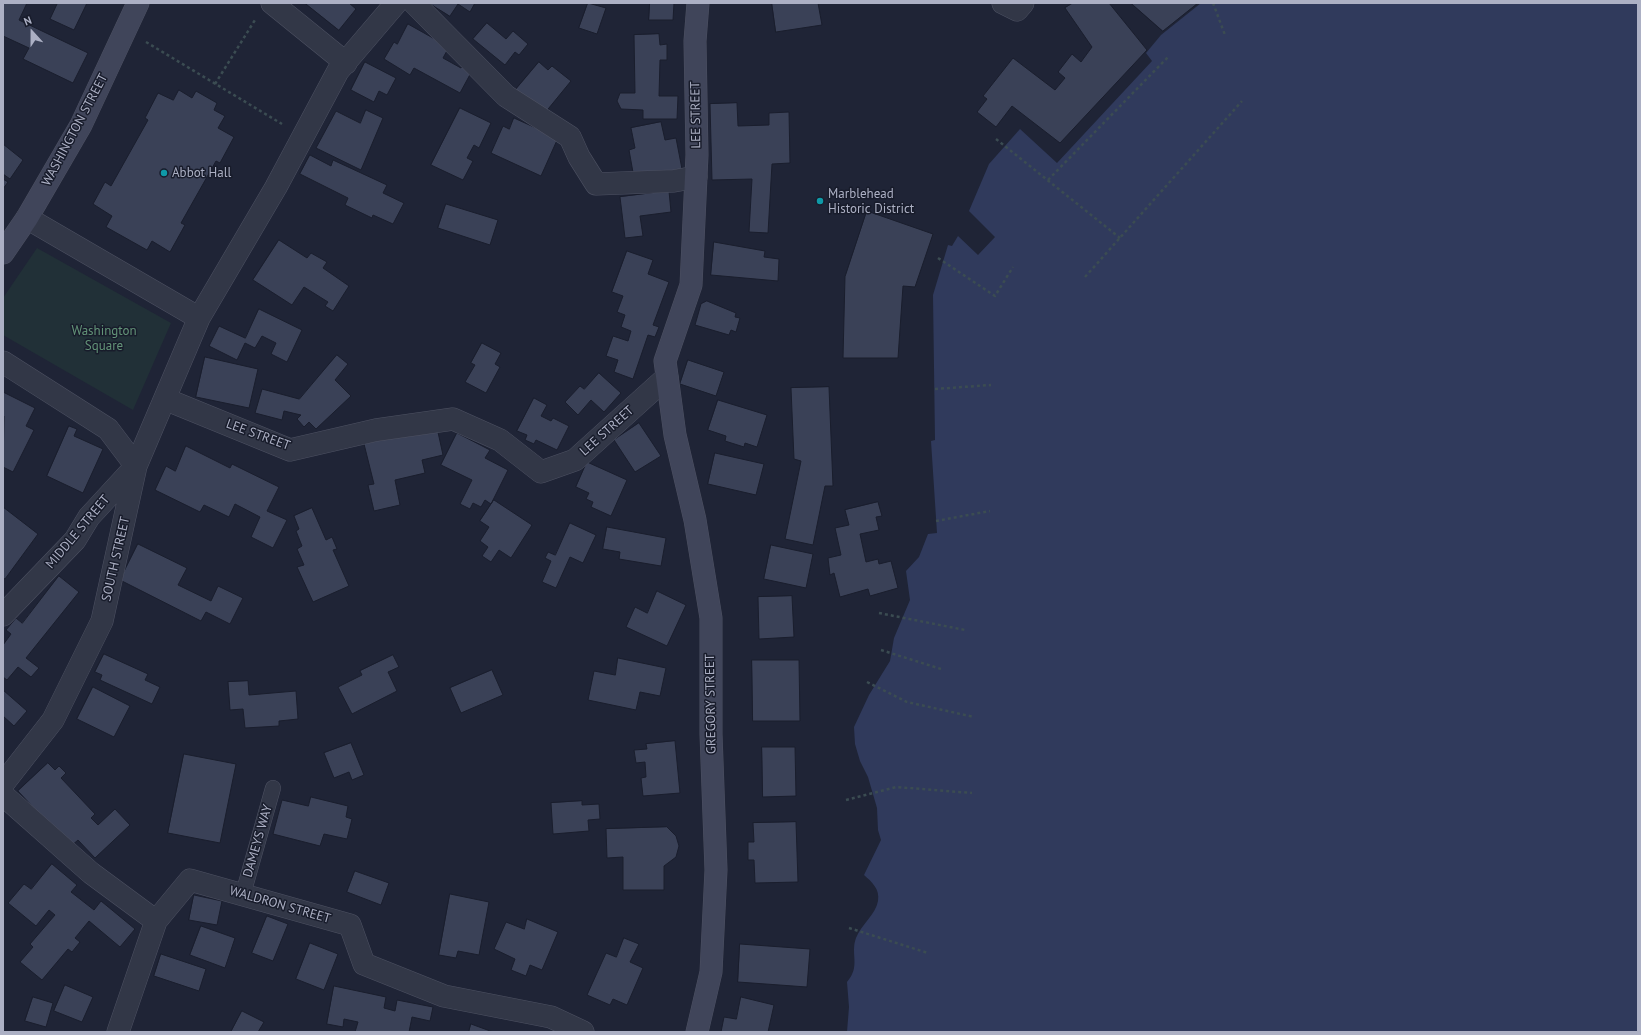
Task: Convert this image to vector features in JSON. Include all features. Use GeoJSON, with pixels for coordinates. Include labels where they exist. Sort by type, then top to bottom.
{"type":"FeatureCollection","features":[{"type":"Feature","properties":{"kind":"street","name":"WASHINGTON STREET"},"geometry":{"type":"LineString","coordinates":[[3,253],[28,218],[81,125],[138,3]]}},
{"type":"Feature","properties":{"kind":"street"},"geometry":{"type":"LineString","coordinates":[[28,218],[199,318],[276,187],[338,71],[396,3]]}},
{"type":"Feature","properties":{"kind":"street"},"geometry":{"type":"LineString","coordinates":[[414,3],[506,96],[570,137],[579,157],[596,184],[674,181],[696,177]]}},
{"type":"Feature","properties":{"kind":"street","name":"LEE STREET"},"geometry":{"type":"LineString","coordinates":[[165,399],[290,450],[376,430],[453,419],[500,440],[541,472],[575,460],[667,377],[664,361],[691,285],[696,177],[695,41],[698,3]]}},
{"type":"Feature","properties":{"kind":"street"},"geometry":{"type":"LineString","coordinates":[[1003,3],[1017,10],[1023,3]]}},
{"type":"Feature","properties":{"kind":"street"},"geometry":{"type":"LineString","coordinates":[[266,9],[346,63]]}},
{"type":"Feature","properties":{"kind":"street","name":"SOUTH STREET"},"geometry":{"type":"LineString","coordinates":[[3,784],[53,720],[102,621],[136,466],[199,318]]}},
{"type":"Feature","properties":{"kind":"street"},"geometry":{"type":"LineString","coordinates":[[3,362],[108,429],[136,466]]}},
{"type":"Feature","properties":{"kind":"street","name":"GREGORY STREET"},"geometry":{"type":"LineString","coordinates":[[667,377],[675,435],[695,520],[710,618],[711,734],[716,870],[711,972],[697,1032]]}},
{"type":"Feature","properties":{"kind":"street","name":"MIDDLE STREET"},"geometry":{"type":"LineString","coordinates":[[3,615],[75,540],[89,517],[136,466]]}},
{"type":"Feature","properties":{"kind":"street"},"geometry":{"type":"LineString","coordinates":[[3,795],[91,873],[156,921],[118,1032]]}},
{"type":"Feature","properties":{"kind":"street","name":"WALDRON STREET"},"geometry":{"type":"LineString","coordinates":[[156,921],[190,880],[350,926],[364,964],[444,996],[551,1017],[583,1032]]}},
{"type":"Feature","properties":{"kind":"lane","name":"DAMEYS WAY"},"geometry":{"type":"LineString","coordinates":[[243,894],[273,788]]}},
{"type":"Feature","properties":{"kind":"path"},"geometry":{"type":"LineString","coordinates":[[1213,3],[1225,35]]}},
{"type":"Feature","properties":{"kind":"path"},"geometry":{"type":"LineString","coordinates":[[215,84],[266,9]]}},
{"type":"Feature","properties":{"kind":"path"},"geometry":{"type":"LineString","coordinates":[[126,29],[303,137]]}},
{"type":"Feature","properties":{"kind":"path"},"geometry":{"type":"LineString","coordinates":[[1048,180],[1169,56]]}},
{"type":"Feature","properties":{"kind":"path"},"geometry":{"type":"LineString","coordinates":[[1085,277],[1242,101]]}},
{"type":"Feature","properties":{"kind":"path"},"geometry":{"type":"LineString","coordinates":[[996,139],[1120,238]]}},
{"type":"Feature","properties":{"kind":"path"},"geometry":{"type":"LineString","coordinates":[[938,258],[995,296],[1013,267]]}},
{"type":"Feature","properties":{"kind":"path"},"geometry":{"type":"LineString","coordinates":[[935,389],[991,385]]}},
{"type":"Feature","properties":{"kind":"path"},"geometry":{"type":"LineString","coordinates":[[936,521],[990,511]]}},
{"type":"Feature","properties":{"kind":"path"},"geometry":{"type":"LineString","coordinates":[[879,613],[965,630]]}},
{"type":"Feature","properties":{"kind":"path"},"geometry":{"type":"LineString","coordinates":[[881,650],[941,669]]}},
{"type":"Feature","properties":{"kind":"path"},"geometry":{"type":"LineString","coordinates":[[866,682],[907,702],[974,717]]}},
{"type":"Feature","properties":{"kind":"path"},"geometry":{"type":"LineString","coordinates":[[846,800],[896,786],[972,793]]}},
{"type":"Feature","properties":{"kind":"path"},"geometry":{"type":"LineString","coordinates":[[849,928],[928,953]]}},
{"type":"Feature","properties":{"kind":"green space","name":"Washington Square"},"geometry":{"type":"Polygon","coordinates":[[[37,248],[171,323],[133,410],[3,335],[3,298],[37,248]]]}},
{"type":"Feature","properties":{"kind":"water"},"geometry":{"type":"Polygon","coordinates":[[[1201,3],[1638,3],[1638,1032],[847,1032],[849,1007],[847,982],[853,971],[854,944],[858,933],[877,906],[878,901],[877,889],[864,875],[881,840],[878,830],[877,808],[868,777],[860,761],[855,744],[854,727],[869,695],[890,661],[894,638],[910,600],[906,571],[919,557],[928,534],[937,533],[931,441],[935,440],[933,295],[948,245],[952,246],[958,236],[978,255],[995,237],[969,211],[989,164],[1020,129],[1057,163],[1152,61],[1146,53],[1161,35],[1201,3]]]}},
{"type":"Feature","properties":{"kind":"building"},"geometry":{"type":"Polygon","coordinates":[[[3,3],[27,3],[19,20],[88,53],[73,83],[23,59],[29,48],[3,36],[3,3]]]}},
{"type":"Feature","properties":{"kind":"building"},"geometry":{"type":"Polygon","coordinates":[[[55,3],[87,3],[74,30],[50,19],[57,4],[55,3]]]}},
{"type":"Feature","properties":{"kind":"building"},"geometry":{"type":"Polygon","coordinates":[[[305,3],[349,3],[356,9],[339,30],[305,3]]]}},
{"type":"Feature","properties":{"kind":"building"},"geometry":{"type":"Polygon","coordinates":[[[429,3],[475,3],[470,12],[458,4],[450,16],[429,3]]]}},
{"type":"Feature","properties":{"kind":"building"},"geometry":{"type":"Polygon","coordinates":[[[588,3],[606,8],[597,34],[579,28],[588,3]]]}},
{"type":"Feature","properties":{"kind":"building"},"geometry":{"type":"Polygon","coordinates":[[[650,3],[674,3],[673,20],[649,20],[650,3]]]}},
{"type":"Feature","properties":{"kind":"building"},"geometry":{"type":"Polygon","coordinates":[[[772,3],[818,3],[822,25],[776,32],[772,3]]]}},
{"type":"Feature","properties":{"kind":"building"},"geometry":{"type":"Polygon","coordinates":[[[1073,3],[1109,3],[1147,50],[1060,143],[1012,106],[996,127],[977,112],[987,99],[983,96],[1013,58],[1055,90],[1065,78],[1058,72],[1072,54],[1081,62],[1092,47],[1065,8],[1073,3]]]}},
{"type":"Feature","properties":{"kind":"building"},"geometry":{"type":"Polygon","coordinates":[[[1131,3],[1198,3],[1163,31],[1131,3]]]}},
{"type":"Feature","properties":{"kind":"building"},"geometry":{"type":"Polygon","coordinates":[[[487,23],[506,39],[513,31],[528,44],[519,55],[515,52],[505,65],[473,39],[487,23]]]}},
{"type":"Feature","properties":{"kind":"building"},"geometry":{"type":"Polygon","coordinates":[[[408,24],[449,47],[443,58],[461,68],[464,64],[473,69],[460,93],[414,68],[410,75],[384,59],[394,42],[397,44],[408,24]]]}},
{"type":"Feature","properties":{"kind":"building"},"geometry":{"type":"Polygon","coordinates":[[[659,34],[660,45],[667,44],[667,60],[660,60],[659,96],[678,96],[677,119],[643,119],[643,110],[621,109],[617,101],[620,93],[635,93],[634,35],[659,34]]]}},
{"type":"Feature","properties":{"kind":"building"},"geometry":{"type":"Polygon","coordinates":[[[365,62],[396,78],[387,95],[379,91],[374,102],[351,90],[365,62]]]}},
{"type":"Feature","properties":{"kind":"building"},"geometry":{"type":"Polygon","coordinates":[[[539,62],[548,70],[552,66],[571,81],[544,114],[512,94],[539,62]]]}},
{"type":"Feature","properties":{"kind":"building","name":"Abbot Hall"},"geometry":{"type":"Polygon","coordinates":[[[179,90],[192,98],[196,91],[217,103],[214,110],[225,116],[218,128],[234,137],[220,163],[216,161],[181,223],[185,225],[170,252],[152,241],[147,250],[106,227],[112,216],[93,204],[105,182],[111,186],[148,120],[145,118],[158,93],[173,100],[179,90]]]}},
{"type":"Feature","properties":{"kind":"building"},"geometry":{"type":"Polygon","coordinates":[[[737,103],[738,126],[769,125],[769,113],[789,112],[790,163],[772,164],[768,233],[749,232],[752,179],[712,180],[710,104],[737,103]]]}},
{"type":"Feature","properties":{"kind":"building"},"geometry":{"type":"Polygon","coordinates":[[[460,108],[491,123],[479,148],[474,145],[467,158],[473,161],[463,180],[431,165],[460,108]]]}},
{"type":"Feature","properties":{"kind":"building"},"geometry":{"type":"Polygon","coordinates":[[[366,110],[383,118],[361,170],[316,148],[336,111],[360,123],[366,110]]]}},
{"type":"Feature","properties":{"kind":"building"},"geometry":{"type":"Polygon","coordinates":[[[514,118],[558,138],[541,176],[491,153],[503,126],[509,129],[514,118]]]}},
{"type":"Feature","properties":{"kind":"building"},"geometry":{"type":"Polygon","coordinates":[[[661,122],[665,140],[676,138],[682,169],[634,178],[629,150],[635,148],[631,128],[661,122]]]}},
{"type":"Feature","properties":{"kind":"building"},"geometry":{"type":"Polygon","coordinates":[[[3,144],[23,160],[10,179],[3,174],[3,144]]]}},
{"type":"Feature","properties":{"kind":"building"},"geometry":{"type":"Polygon","coordinates":[[[310,155],[331,166],[333,160],[387,185],[383,193],[404,203],[393,224],[373,215],[372,218],[345,205],[348,198],[300,174],[310,155]]]}},
{"type":"Feature","properties":{"kind":"building"},"geometry":{"type":"Polygon","coordinates":[[[3,179],[8,182],[3,189],[3,179]]]}},
{"type":"Feature","properties":{"kind":"building"},"geometry":{"type":"Polygon","coordinates":[[[669,191],[671,212],[640,216],[643,236],[625,238],[620,197],[669,191]]]}},
{"type":"Feature","properties":{"kind":"building"},"geometry":{"type":"Polygon","coordinates":[[[446,204],[498,220],[490,245],[438,228],[446,204]]]}},
{"type":"Feature","properties":{"kind":"building"},"geometry":{"type":"Polygon","coordinates":[[[867,211],[933,234],[915,287],[903,286],[898,358],[843,358],[845,277],[867,211]]]}},
{"type":"Feature","properties":{"kind":"building"},"geometry":{"type":"Polygon","coordinates":[[[279,240],[307,258],[311,253],[327,262],[323,268],[349,286],[333,311],[325,306],[328,302],[304,287],[292,305],[253,280],[279,240]]]}},
{"type":"Feature","properties":{"kind":"building"},"geometry":{"type":"Polygon","coordinates":[[[714,242],[765,251],[764,257],[779,259],[778,281],[711,275],[714,242]]]}},
{"type":"Feature","properties":{"kind":"building"},"geometry":{"type":"Polygon","coordinates":[[[627,251],[653,260],[648,274],[669,282],[653,325],[659,327],[655,337],[648,335],[633,379],[614,372],[618,360],[606,356],[613,336],[628,341],[631,331],[621,327],[625,315],[617,312],[623,296],[612,292],[627,251]]]}},
{"type":"Feature","properties":{"kind":"building"},"geometry":{"type":"Polygon","coordinates":[[[707,301],[736,313],[735,317],[740,318],[736,332],[731,330],[729,335],[695,325],[701,304],[707,301]]]}},
{"type":"Feature","properties":{"kind":"building"},"geometry":{"type":"Polygon","coordinates":[[[259,309],[302,330],[287,362],[271,354],[276,343],[262,336],[255,348],[245,343],[237,360],[209,346],[219,326],[245,338],[259,309]]]}},
{"type":"Feature","properties":{"kind":"building"},"geometry":{"type":"Polygon","coordinates":[[[482,343],[501,353],[495,364],[500,367],[486,393],[465,382],[475,365],[471,363],[482,343]]]}},
{"type":"Feature","properties":{"kind":"building"},"geometry":{"type":"Polygon","coordinates":[[[337,355],[348,364],[335,380],[351,396],[316,429],[309,422],[304,427],[297,419],[301,415],[284,411],[282,420],[255,413],[262,389],[299,399],[337,355]]]}},
{"type":"Feature","properties":{"kind":"building"},"geometry":{"type":"Polygon","coordinates":[[[205,357],[258,369],[249,408],[196,397],[205,357]]]}},
{"type":"Feature","properties":{"kind":"building"},"geometry":{"type":"Polygon","coordinates":[[[688,360],[724,372],[716,396],[680,384],[688,360]]]}},
{"type":"Feature","properties":{"kind":"building"},"geometry":{"type":"Polygon","coordinates":[[[599,373],[621,393],[604,412],[591,400],[578,415],[565,402],[580,386],[584,389],[599,373]]]}},
{"type":"Feature","properties":{"kind":"building"},"geometry":{"type":"Polygon","coordinates":[[[829,387],[833,486],[825,486],[813,545],[785,539],[801,461],[794,459],[791,388],[829,387]]]}},
{"type":"Feature","properties":{"kind":"building"},"geometry":{"type":"Polygon","coordinates":[[[3,392],[35,408],[26,426],[34,430],[13,472],[3,467],[3,392]]]}},
{"type":"Feature","properties":{"kind":"building"},"geometry":{"type":"Polygon","coordinates":[[[534,398],[547,405],[541,416],[551,421],[553,418],[569,426],[557,450],[536,440],[534,444],[525,440],[527,435],[517,431],[534,398]]]}},
{"type":"Feature","properties":{"kind":"building"},"geometry":{"type":"Polygon","coordinates":[[[718,400],[767,415],[757,447],[745,443],[744,447],[725,441],[726,436],[708,430],[718,400]]]}},
{"type":"Feature","properties":{"kind":"building"},"geometry":{"type":"Polygon","coordinates":[[[436,423],[443,455],[422,460],[425,473],[395,480],[400,505],[374,511],[368,485],[374,484],[363,440],[436,423]]]}},
{"type":"Feature","properties":{"kind":"building"},"geometry":{"type":"Polygon","coordinates":[[[639,423],[661,456],[635,472],[614,440],[639,423]]]}},
{"type":"Feature","properties":{"kind":"building"},"geometry":{"type":"Polygon","coordinates":[[[69,426],[77,429],[74,436],[103,449],[83,493],[47,476],[69,426]]]}},
{"type":"Feature","properties":{"kind":"building"},"geometry":{"type":"Polygon","coordinates":[[[457,433],[490,450],[485,458],[508,470],[491,504],[485,500],[481,507],[473,503],[470,509],[460,504],[472,480],[441,465],[457,433]]]}},
{"type":"Feature","properties":{"kind":"building"},"geometry":{"type":"Polygon","coordinates":[[[186,446],[230,468],[232,464],[279,487],[267,511],[287,520],[273,548],[251,537],[260,517],[235,504],[229,517],[204,505],[200,512],[155,490],[166,466],[175,471],[186,446]]]}},
{"type":"Feature","properties":{"kind":"building"},"geometry":{"type":"Polygon","coordinates":[[[715,453],[764,464],[756,495],[708,484],[715,453]]]}},
{"type":"Feature","properties":{"kind":"building"},"geometry":{"type":"Polygon","coordinates":[[[587,462],[627,480],[611,516],[591,507],[593,502],[586,499],[589,493],[576,487],[587,462]]]}},
{"type":"Feature","properties":{"kind":"building"},"geometry":{"type":"Polygon","coordinates":[[[494,500],[532,525],[511,558],[499,550],[491,562],[482,556],[488,547],[480,541],[489,527],[480,521],[494,500]]]}},
{"type":"Feature","properties":{"kind":"building"},"geometry":{"type":"Polygon","coordinates":[[[878,502],[882,516],[876,517],[879,530],[860,534],[866,562],[878,559],[879,564],[891,561],[898,588],[870,596],[868,589],[840,597],[834,573],[830,575],[828,558],[841,555],[835,528],[849,525],[845,510],[878,502]]]}},
{"type":"Feature","properties":{"kind":"building"},"geometry":{"type":"Polygon","coordinates":[[[3,507],[38,534],[5,579],[3,578],[3,507]]]}},
{"type":"Feature","properties":{"kind":"building"},"geometry":{"type":"Polygon","coordinates":[[[312,508],[326,540],[332,537],[337,549],[333,550],[349,586],[313,602],[297,567],[304,565],[297,549],[302,546],[296,531],[299,529],[294,516],[312,508]]]}},
{"type":"Feature","properties":{"kind":"building"},"geometry":{"type":"Polygon","coordinates":[[[570,523],[596,535],[583,563],[570,557],[556,588],[542,582],[551,561],[545,558],[548,552],[555,555],[570,523]]]}},
{"type":"Feature","properties":{"kind":"building"},"geometry":{"type":"Polygon","coordinates":[[[607,527],[666,538],[661,566],[619,559],[620,552],[603,549],[607,527]]]}},
{"type":"Feature","properties":{"kind":"building"},"geometry":{"type":"Polygon","coordinates":[[[138,544],[187,568],[178,585],[211,601],[218,586],[243,598],[230,624],[206,612],[201,621],[120,580],[138,544]]]}},
{"type":"Feature","properties":{"kind":"building"},"geometry":{"type":"Polygon","coordinates":[[[771,545],[813,554],[806,588],[764,579],[771,545]]]}},
{"type":"Feature","properties":{"kind":"building"},"geometry":{"type":"Polygon","coordinates":[[[59,576],[79,592],[26,658],[39,668],[31,677],[18,667],[7,680],[3,677],[3,645],[11,634],[6,630],[16,618],[22,623],[59,576]]]}},
{"type":"Feature","properties":{"kind":"building"},"geometry":{"type":"Polygon","coordinates":[[[657,591],[686,605],[667,646],[626,627],[635,607],[647,613],[657,591]]]}},
{"type":"Feature","properties":{"kind":"building"},"geometry":{"type":"Polygon","coordinates":[[[792,596],[794,637],[759,639],[758,597],[792,596]]]}},
{"type":"Feature","properties":{"kind":"building"},"geometry":{"type":"Polygon","coordinates":[[[104,654],[148,674],[145,680],[160,687],[152,704],[100,680],[102,675],[95,672],[104,654]]]}},
{"type":"Feature","properties":{"kind":"building"},"geometry":{"type":"Polygon","coordinates":[[[393,655],[399,667],[388,672],[397,691],[352,714],[338,687],[362,675],[360,671],[393,655]]]}},
{"type":"Feature","properties":{"kind":"building"},"geometry":{"type":"Polygon","coordinates":[[[618,658],[666,668],[660,696],[640,692],[636,710],[588,700],[594,671],[615,675],[618,658]]]}},
{"type":"Feature","properties":{"kind":"building"},"geometry":{"type":"Polygon","coordinates":[[[752,660],[799,660],[800,721],[753,721],[752,660]]]}},
{"type":"Feature","properties":{"kind":"building"},"geometry":{"type":"Polygon","coordinates":[[[492,670],[503,695],[461,713],[450,688],[492,670]]]}},
{"type":"Feature","properties":{"kind":"building"},"geometry":{"type":"Polygon","coordinates":[[[248,681],[249,695],[296,691],[298,719],[279,721],[279,726],[245,728],[243,709],[230,710],[228,682],[248,681]]]}},
{"type":"Feature","properties":{"kind":"building"},"geometry":{"type":"Polygon","coordinates":[[[93,687],[130,706],[114,737],[77,719],[93,687]]]}},
{"type":"Feature","properties":{"kind":"building"},"geometry":{"type":"Polygon","coordinates":[[[3,690],[27,711],[14,726],[3,716],[3,690]]]}},
{"type":"Feature","properties":{"kind":"building"},"geometry":{"type":"Polygon","coordinates":[[[675,741],[680,793],[643,796],[641,778],[646,777],[645,762],[636,763],[634,750],[647,749],[646,744],[675,741]]]}},
{"type":"Feature","properties":{"kind":"building"},"geometry":{"type":"Polygon","coordinates":[[[351,743],[364,775],[352,780],[349,772],[334,778],[324,753],[351,743]]]}},
{"type":"Feature","properties":{"kind":"building"},"geometry":{"type":"Polygon","coordinates":[[[762,747],[795,747],[796,796],[763,797],[762,747]]]}},
{"type":"Feature","properties":{"kind":"building"},"geometry":{"type":"Polygon","coordinates":[[[184,754],[236,764],[220,843],[168,833],[184,754]]]}},
{"type":"Feature","properties":{"kind":"building"},"geometry":{"type":"Polygon","coordinates":[[[48,763],[55,770],[59,766],[66,773],[61,778],[95,814],[91,818],[98,825],[115,809],[130,825],[95,858],[78,840],[70,847],[18,791],[48,763]]]}},
{"type":"Feature","properties":{"kind":"building"},"geometry":{"type":"Polygon","coordinates":[[[311,797],[348,806],[346,817],[352,819],[347,839],[324,834],[320,846],[273,834],[282,800],[308,806],[311,797]]]}},
{"type":"Feature","properties":{"kind":"building"},"geometry":{"type":"Polygon","coordinates":[[[582,801],[582,805],[599,804],[600,819],[588,820],[589,831],[553,834],[551,803],[582,801]]]}},
{"type":"Feature","properties":{"kind":"building"},"geometry":{"type":"Polygon","coordinates":[[[796,822],[798,882],[755,883],[754,860],[748,860],[748,842],[754,842],[753,823],[796,822]]]}},
{"type":"Feature","properties":{"kind":"building"},"geometry":{"type":"Polygon","coordinates":[[[667,827],[676,836],[679,846],[676,857],[664,866],[664,890],[623,890],[623,857],[607,858],[606,829],[667,827]]]}},
{"type":"Feature","properties":{"kind":"building"},"geometry":{"type":"Polygon","coordinates":[[[52,864],[77,885],[71,892],[94,910],[101,901],[135,929],[120,947],[89,921],[75,938],[80,942],[72,952],[68,949],[42,980],[20,962],[33,947],[30,944],[55,915],[49,910],[36,926],[8,903],[24,884],[31,889],[52,864]]]}},
{"type":"Feature","properties":{"kind":"building"},"geometry":{"type":"Polygon","coordinates":[[[355,871],[389,883],[381,905],[347,892],[355,871]]]}},
{"type":"Feature","properties":{"kind":"building"},"geometry":{"type":"Polygon","coordinates":[[[450,894],[489,902],[479,955],[458,951],[456,958],[439,955],[450,894]]]}},
{"type":"Feature","properties":{"kind":"building"},"geometry":{"type":"Polygon","coordinates":[[[194,895],[222,901],[217,925],[189,920],[194,895]]]}},
{"type":"Feature","properties":{"kind":"building"},"geometry":{"type":"Polygon","coordinates":[[[267,916],[288,924],[273,961],[252,953],[267,916]]]}},
{"type":"Feature","properties":{"kind":"building"},"geometry":{"type":"Polygon","coordinates":[[[527,919],[558,932],[542,970],[530,965],[526,976],[511,970],[515,959],[494,949],[506,922],[524,929],[527,919]]]}},
{"type":"Feature","properties":{"kind":"building"},"geometry":{"type":"Polygon","coordinates":[[[201,926],[235,938],[225,968],[190,955],[201,926]]]}},
{"type":"Feature","properties":{"kind":"building"},"geometry":{"type":"Polygon","coordinates":[[[624,938],[639,944],[630,962],[643,968],[627,1005],[613,999],[610,1005],[587,995],[606,953],[616,957],[624,938]]]}},
{"type":"Feature","properties":{"kind":"building"},"geometry":{"type":"Polygon","coordinates":[[[310,943],[338,954],[324,990],[296,979],[310,943]]]}},
{"type":"Feature","properties":{"kind":"building"},"geometry":{"type":"Polygon","coordinates":[[[740,944],[810,949],[807,987],[738,982],[740,944]]]}},
{"type":"Feature","properties":{"kind":"building"},"geometry":{"type":"Polygon","coordinates":[[[161,954],[206,969],[199,991],[154,976],[161,954]]]}},
{"type":"Feature","properties":{"kind":"building"},"geometry":{"type":"Polygon","coordinates":[[[65,985],[93,997],[82,1022],[54,1011],[65,985]]]}},
{"type":"Feature","properties":{"kind":"building"},"geometry":{"type":"Polygon","coordinates":[[[334,986],[386,997],[384,1008],[395,1011],[397,1000],[433,1007],[430,1021],[412,1017],[409,1032],[355,1032],[358,1022],[344,1019],[343,1027],[327,1024],[334,986]]]}},
{"type":"Feature","properties":{"kind":"building"},"geometry":{"type":"Polygon","coordinates":[[[33,997],[53,1003],[46,1027],[25,1021],[33,997]]]}},
{"type":"Feature","properties":{"kind":"building"},"geometry":{"type":"Polygon","coordinates":[[[741,997],[774,1005],[768,1032],[721,1032],[724,1017],[736,1019],[741,997]]]}},
{"type":"Feature","properties":{"kind":"building"},"geometry":{"type":"Polygon","coordinates":[[[242,1011],[264,1022],[258,1032],[231,1032],[242,1011]]]}},
{"type":"Feature","properties":{"kind":"building"},"geometry":{"type":"Polygon","coordinates":[[[471,1024],[493,1032],[469,1032],[471,1024]]]}},
{"type":"Feature","properties":{"kind":"place","name":"Abbot Hall"},"geometry":{"type":"Point","coordinates":[164,173]}},
{"type":"Feature","properties":{"kind":"place","name":"Marblehead Historic District"},"geometry":{"type":"Point","coordinates":[820,201]}}]}
